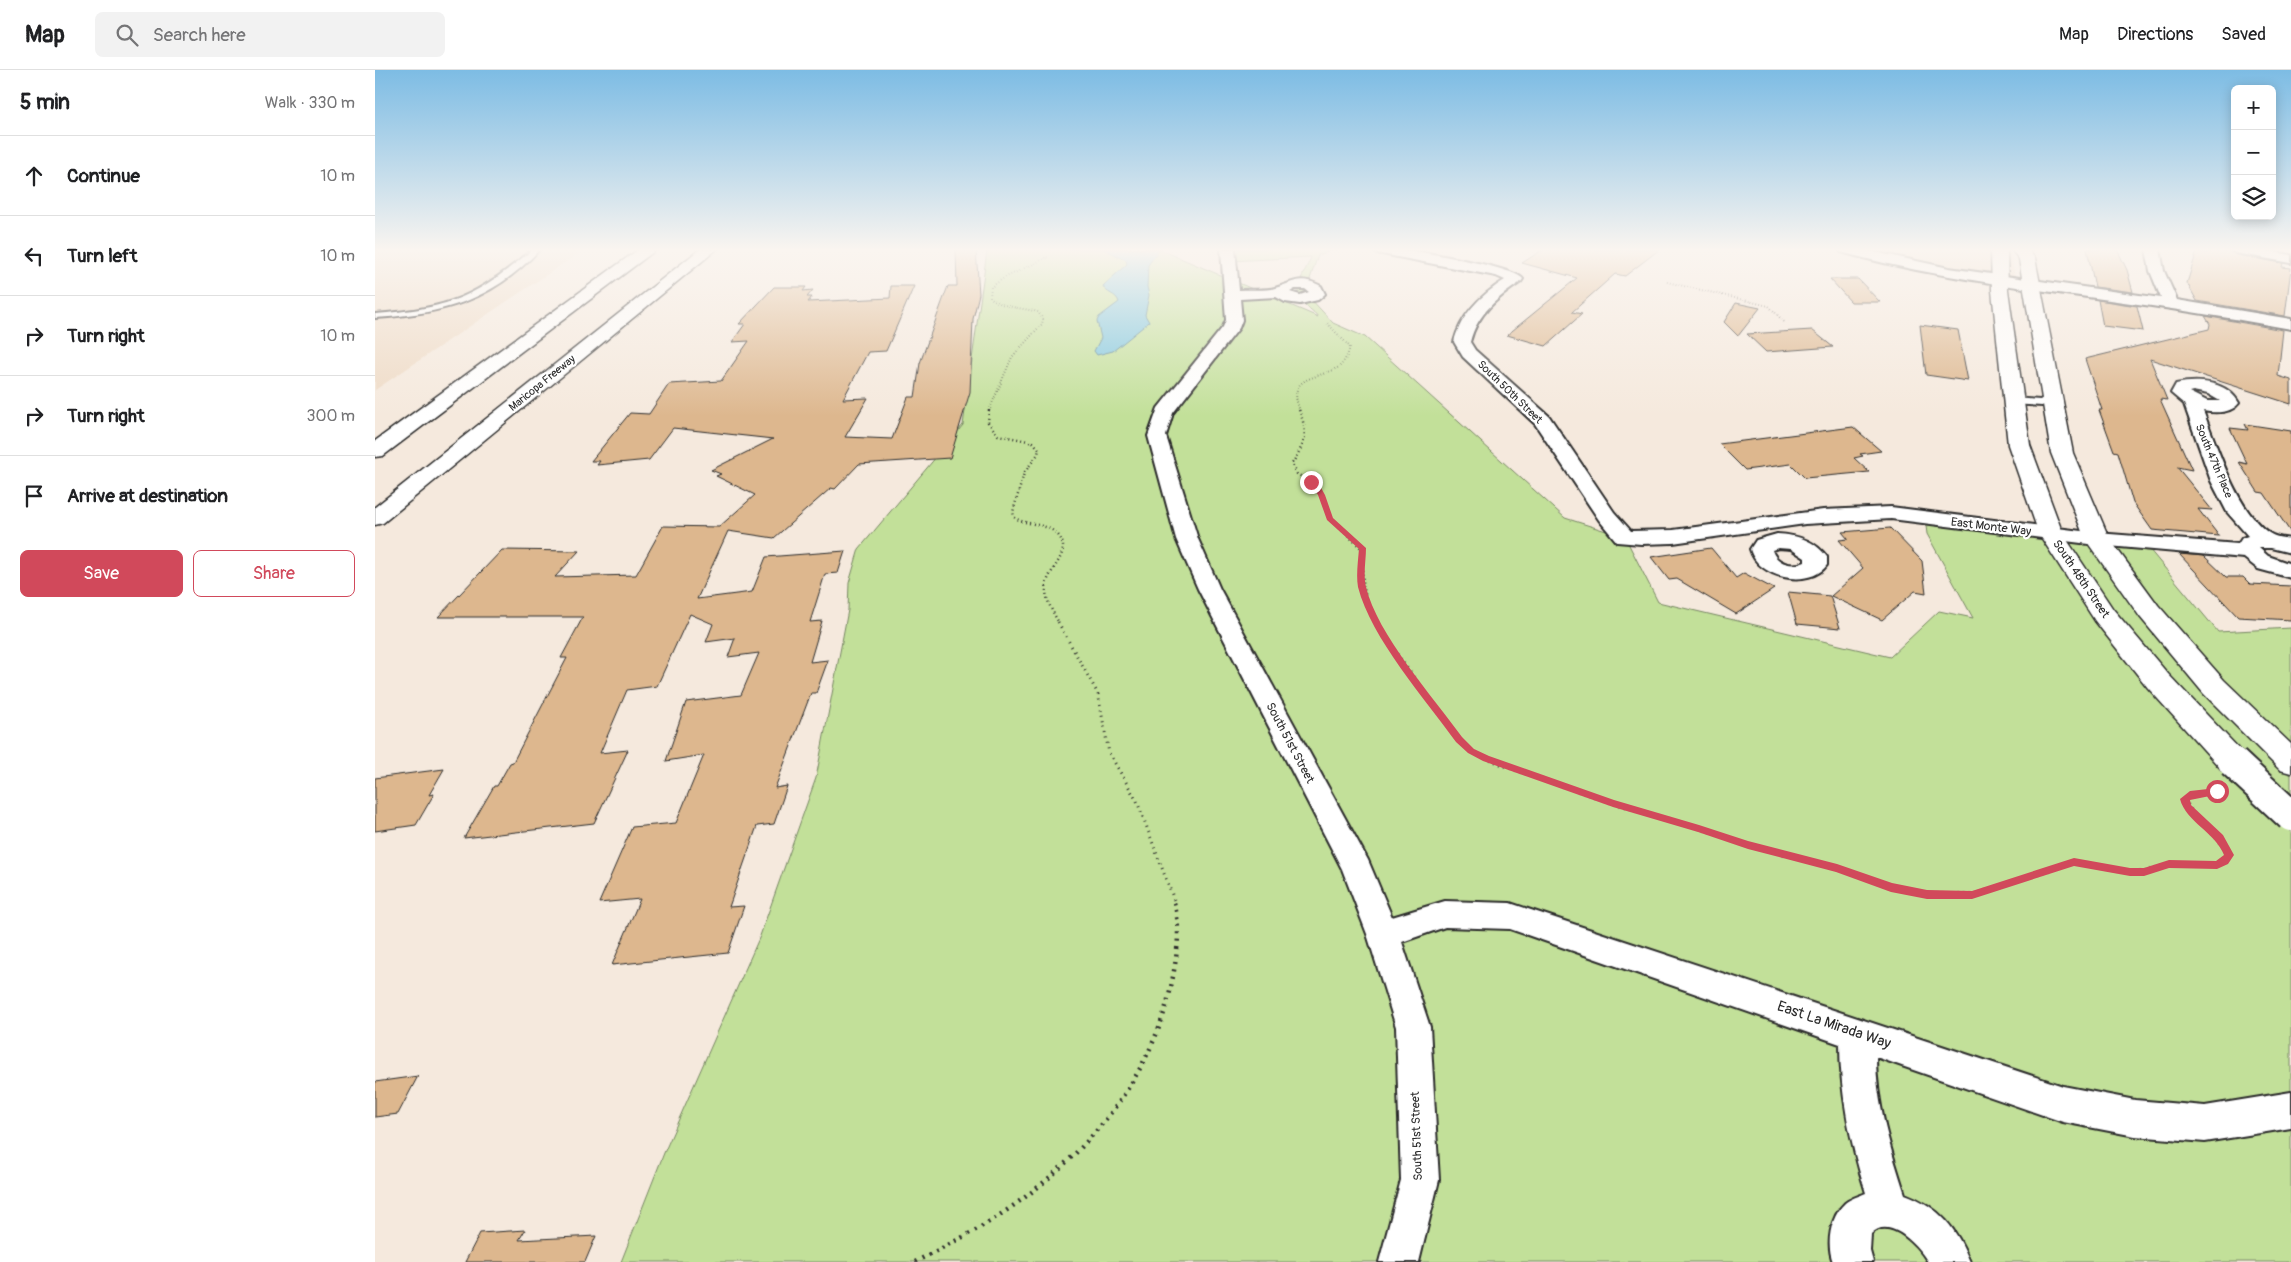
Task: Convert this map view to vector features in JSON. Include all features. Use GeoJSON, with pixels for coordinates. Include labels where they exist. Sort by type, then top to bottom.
{"type":"FeatureCollection","features":[{"type":"Feature","properties":{"kind":"main road"},"geometry":{"type":"LineString","coordinates":[[375,451],[574,305]]}},
{"type":"Feature","properties":{"kind":"main road","name":"Maricopa Freeway"},"geometry":{"type":"LineString","coordinates":[[375,518],[640,305]]}},
{"type":"Feature","properties":{"kind":"main road","name":"South 48th Street"},"geometry":{"type":"LineString","coordinates":[[2003,305],[2019,445],[2051,534],[2104,615],[2158,681],[2233,762],[2291,816]]}},
{"type":"Feature","properties":{"kind":"main road"},"geometry":{"type":"LineString","coordinates":[[2035,305],[2062,453],[2097,539],[2149,611],[2214,687],[2287,758]]}},
{"type":"Feature","properties":{"kind":"street","name":"South 51st Street"},"geometry":{"type":"LineString","coordinates":[[1232,305],[1234,320],[1231,328],[1164,412],[1157,436],[1187,539],[1209,588],[1357,869],[1383,934],[1413,1027],[1420,1180],[1399,1262]]}},
{"type":"Feature","properties":{"kind":"street","name":"South 50th Street"},"geometry":{"type":"LineString","coordinates":[[1484,305],[1469,320],[1463,331],[1462,342],[1469,353],[1542,420],[1606,516],[1625,537]]}},
{"type":"Feature","properties":{"kind":"street"},"geometry":{"type":"LineString","coordinates":[[2171,305],[2239,314],[2291,324]]}},
{"type":"Feature","properties":{"kind":"street","name":"South 47th Place"},"geometry":{"type":"LineString","coordinates":[[2195,402],[2192,406],[2221,481],[2256,546]]}},
{"type":"Feature","properties":{"kind":"street","name":"East Monte Way"},"geometry":{"type":"LineString","coordinates":[[1625,537],[1654,539],[1762,523],[1860,513],[1891,512],[2097,539],[2291,546]]}},
{"type":"Feature","properties":{"kind":"street"},"geometry":{"type":"LineString","coordinates":[[1762,523],[1777,540]]}},
{"type":"Feature","properties":{"kind":"street","name":"East Monte Way"},"geometry":{"type":"LineString","coordinates":[[2256,546],[2271,566],[2291,571]]}},
{"type":"Feature","properties":{"kind":"street","name":"East La Mirada Way"},"geometry":{"type":"LineString","coordinates":[[1383,934],[1445,914],[1510,916],[2063,1104],[2135,1118],[2205,1124],[2291,1110]]}},
{"type":"Feature","properties":{"kind":"street"},"geometry":{"type":"LineString","coordinates":[[1857,1033],[1858,1072],[1871,1151],[1891,1210]]}},
{"type":"Feature","properties":{"kind":"street"},"geometry":{"type":"LineString","coordinates":[[1853,1262],[1849,1242],[1852,1226],[1861,1215],[1875,1209],[1907,1214],[1923,1224],[1937,1238],[1951,1262]]}},
{"type":"Feature","properties":{"kind":"lane"},"geometry":{"type":"LineString","coordinates":[[375,316],[435,310],[453,305]]}},
{"type":"Feature","properties":{"kind":"lane"},"geometry":{"type":"LineString","coordinates":[[2013,401],[2042,403],[2051,396]]}},
{"type":"Feature","properties":{"kind":"path"},"geometry":{"type":"LineString","coordinates":[[915,1262],[1002,1214],[1053,1174],[1091,1138],[1121,1102],[1140,1072],[1169,1003],[1173,978],[1178,918],[1167,883],[1133,792],[1112,760],[1095,686],[1073,650],[1048,600],[1045,588],[1046,579],[1063,551],[1061,541],[1057,533],[1049,527],[1018,520],[1014,517],[1013,512],[1024,473],[1038,454],[1039,449],[1033,442],[998,435],[988,422],[990,406],[1013,357],[1042,324],[1043,319],[1039,312],[1004,305]]}},
{"type":"Feature","properties":{"kind":"path"},"geometry":{"type":"LineString","coordinates":[[1763,305],[1769,306],[1785,322]]}},
{"type":"Feature","properties":{"kind":"path"},"geometry":{"type":"LineString","coordinates":[[1327,323],[1350,347],[1350,351],[1337,369],[1307,378],[1298,387],[1296,395],[1297,404],[1305,424],[1305,442],[1292,464],[1293,470],[1318,487],[1330,518],[1362,548],[1361,585],[1371,613],[1386,639],[1452,731],[1471,751],[1507,767],[1613,804],[1682,823],[1748,845],[1837,868],[1891,887],[1927,894],[1972,895],[2074,862],[2130,872],[2144,872],[2169,864],[2217,865],[2224,862],[2229,855],[2225,846],[2187,807],[2185,799],[2190,795],[2217,791]]}},
{"type":"Feature","properties":{"kind":"shaded area"},"geometry":{"type":"Polygon","coordinates":[[[375,305],[502,305],[375,390],[375,305]]]}},
{"type":"Feature","properties":{"kind":"green space"},"geometry":{"type":"Polygon","coordinates":[[[980,305],[1289,305],[1318,317],[1305,305],[1316,305],[1333,323],[1365,337],[1565,518],[1625,537],[1658,602],[1890,657],[1939,611],[1973,618],[1927,534],[1925,518],[2144,543],[2218,632],[2291,628],[2291,1262],[621,1262],[664,1153],[760,936],[816,778],[848,610],[849,583],[859,549],[963,425],[980,305]]]}},
{"type":"Feature","properties":{"kind":"water"},"geometry":{"type":"Polygon","coordinates":[[[1115,305],[1147,305],[1145,315],[1149,322],[1113,351],[1097,355],[1094,351],[1101,338],[1097,321],[1099,317],[1115,305]]]}},
{"type":"Feature","properties":{"kind":"building"},"geometry":{"type":"Polygon","coordinates":[[[757,305],[906,305],[886,351],[868,352],[843,399],[868,398],[845,437],[892,439],[908,397],[915,397],[920,363],[941,305],[976,305],[973,319],[970,392],[950,458],[859,464],[835,489],[831,488],[774,538],[728,531],[697,599],[752,592],[766,557],[845,551],[838,573],[825,574],[810,622],[822,621],[810,662],[828,660],[816,693],[811,693],[775,788],[787,786],[774,824],[757,826],[729,907],[744,906],[728,953],[612,965],[640,899],[599,903],[632,827],[676,823],[704,755],[666,761],[686,702],[741,695],[759,653],[728,657],[735,638],[706,642],[713,624],[690,614],[657,686],[627,690],[600,753],[628,750],[594,823],[464,838],[494,786],[497,786],[510,763],[513,762],[567,658],[561,658],[583,617],[438,617],[502,550],[579,551],[555,577],[636,575],[663,526],[719,527],[755,495],[716,476],[721,474],[711,470],[773,439],[673,428],[649,460],[597,465],[600,461],[591,461],[630,413],[649,414],[669,384],[721,381],[749,341],[732,342],[745,324],[739,324],[757,305]]]}},
{"type":"Feature","properties":{"kind":"building"},"geometry":{"type":"Polygon","coordinates":[[[1544,305],[1580,305],[1572,312],[1582,314],[1546,346],[1507,335],[1544,305]]]}},
{"type":"Feature","properties":{"kind":"building"},"geometry":{"type":"Polygon","coordinates":[[[1735,305],[1760,308],[1738,336],[1724,322],[1735,305]]]}},
{"type":"Feature","properties":{"kind":"building"},"geometry":{"type":"Polygon","coordinates":[[[2099,305],[2128,305],[2137,306],[2143,331],[2103,326],[2099,305]]]}},
{"type":"Feature","properties":{"kind":"building"},"geometry":{"type":"Polygon","coordinates":[[[2218,305],[2286,305],[2285,316],[2218,305]]]}},
{"type":"Feature","properties":{"kind":"building"},"geometry":{"type":"Polygon","coordinates":[[[2205,316],[2283,330],[2278,376],[2291,380],[2291,404],[2150,359],[2167,400],[2160,399],[2192,470],[2177,467],[2212,510],[2198,509],[2219,536],[2152,530],[2133,503],[2118,452],[2114,451],[2099,410],[2102,410],[2085,359],[2209,329],[2210,324],[2205,316]]]}},
{"type":"Feature","properties":{"kind":"building"},"geometry":{"type":"Polygon","coordinates":[[[1920,325],[1958,330],[1968,381],[1926,375],[1920,325]]]}},
{"type":"Feature","properties":{"kind":"building"},"geometry":{"type":"Polygon","coordinates":[[[1812,330],[1833,347],[1766,352],[1747,334],[1812,330]]]}},
{"type":"Feature","properties":{"kind":"building"},"geometry":{"type":"Polygon","coordinates":[[[2245,424],[2291,431],[2291,533],[2264,493],[2258,492],[2239,462],[2247,464],[2230,428],[2248,430],[2245,424]]]}},
{"type":"Feature","properties":{"kind":"building"},"geometry":{"type":"Polygon","coordinates":[[[1853,427],[1881,451],[1860,454],[1863,456],[1854,458],[1869,472],[1805,478],[1791,464],[1745,470],[1719,444],[1853,427]]]}},
{"type":"Feature","properties":{"kind":"building"},"geometry":{"type":"Polygon","coordinates":[[[1890,528],[1922,561],[1926,593],[1915,591],[1882,620],[1831,596],[1863,568],[1839,540],[1848,539],[1842,532],[1890,528]]]}},
{"type":"Feature","properties":{"kind":"building"},"geometry":{"type":"Polygon","coordinates":[[[1711,548],[1736,578],[1744,573],[1774,589],[1736,614],[1677,579],[1669,580],[1651,557],[1711,548]]]}},
{"type":"Feature","properties":{"kind":"building"},"geometry":{"type":"Polygon","coordinates":[[[2179,554],[2204,556],[2226,577],[2243,577],[2250,584],[2291,586],[2291,620],[2238,617],[2179,554]]]}},
{"type":"Feature","properties":{"kind":"building"},"geometry":{"type":"Polygon","coordinates":[[[1788,592],[1830,596],[1840,628],[1797,624],[1788,592]]]}},
{"type":"Feature","properties":{"kind":"building"},"geometry":{"type":"Polygon","coordinates":[[[444,769],[429,795],[434,794],[416,825],[375,831],[375,778],[444,769]]]}},
{"type":"Feature","properties":{"kind":"building"},"geometry":{"type":"Polygon","coordinates":[[[418,1076],[398,1114],[375,1117],[375,1082],[418,1076]]]}},
{"type":"Feature","properties":{"kind":"building"},"geometry":{"type":"Polygon","coordinates":[[[525,1230],[519,1240],[596,1236],[585,1262],[465,1262],[480,1233],[525,1230]]]}},
{"type":"Feature","properties":{"kind":"route"},"geometry":{"type":"LineString","coordinates":[[1311,482],[1318,487],[1325,510],[1330,518],[1362,548],[1361,585],[1371,613],[1386,639],[1459,740],[1471,751],[1507,767],[1613,804],[1641,810],[1748,845],[1837,868],[1891,887],[1927,894],[1972,895],[2074,862],[2130,872],[2144,872],[2169,864],[2217,865],[2224,862],[2229,855],[2225,846],[2187,807],[2185,799],[2190,795],[2217,791]]}}]}
